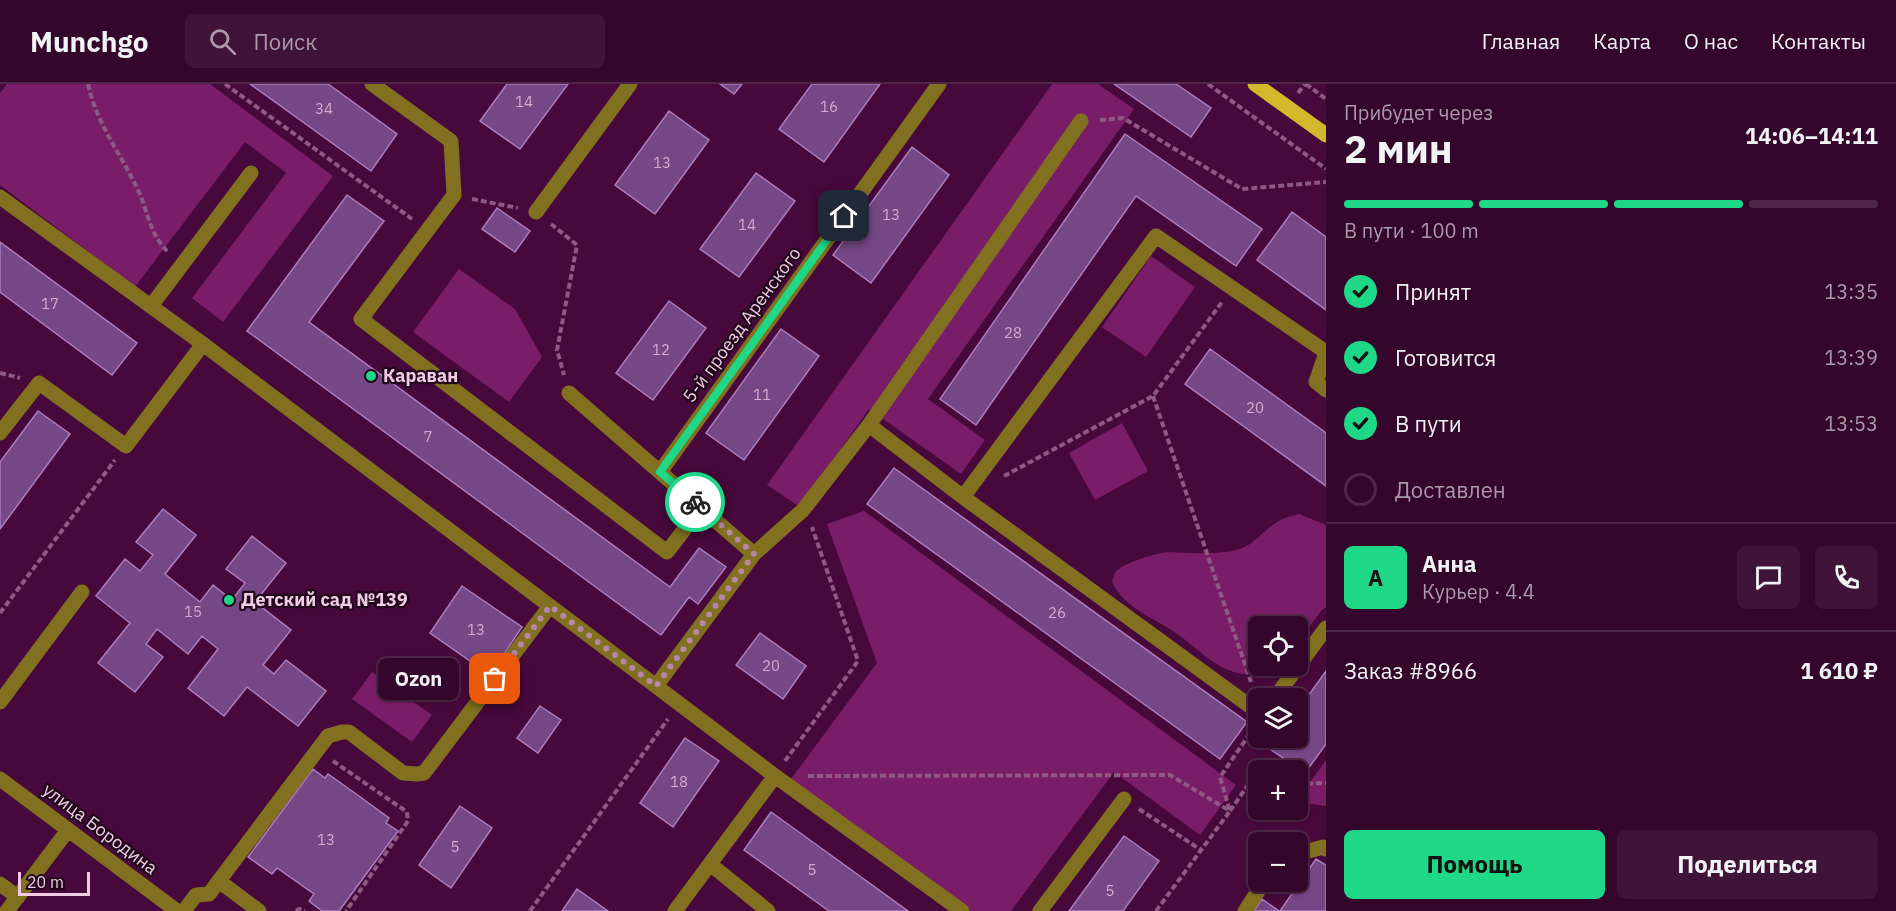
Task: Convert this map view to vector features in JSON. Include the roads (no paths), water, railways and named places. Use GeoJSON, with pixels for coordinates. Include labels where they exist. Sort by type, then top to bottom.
{"type":"FeatureCollection","features":[{"type":"Feature","properties":{"kind":"main road"},"geometry":{"type":"LineString","coordinates":[[1255,84],[1326,135]]}},
{"type":"Feature","properties":{"kind":"street"},"geometry":{"type":"LineString","coordinates":[[372,84],[452,141],[454,195],[361,319],[667,552],[701,508]]}},
{"type":"Feature","properties":{"kind":"street"},"geometry":{"type":"LineString","coordinates":[[536,212],[630,84]]}},
{"type":"Feature","properties":{"kind":"street","name":"5-й проезд Аренского"},"geometry":{"type":"LineString","coordinates":[[660,472],[939,84]]}},
{"type":"Feature","properties":{"kind":"street"},"geometry":{"type":"LineString","coordinates":[[656,686],[754,554],[803,510],[868,425],[1082,121]]}},
{"type":"Feature","properties":{"kind":"street"},"geometry":{"type":"LineString","coordinates":[[151,306],[251,173]]}},
{"type":"Feature","properties":{"kind":"street"},"geometry":{"type":"LineString","coordinates":[[0,197],[203,344],[775,776],[962,911]]}},
{"type":"Feature","properties":{"kind":"street"},"geometry":{"type":"LineString","coordinates":[[963,497],[1156,236],[1326,353],[1316,382],[1326,390]]}},
{"type":"Feature","properties":{"kind":"street"},"geometry":{"type":"LineString","coordinates":[[0,433],[39,383],[126,446],[203,344]]}},
{"type":"Feature","properties":{"kind":"street"},"geometry":{"type":"LineString","coordinates":[[569,393],[754,554]]}},
{"type":"Feature","properties":{"kind":"street"},"geometry":{"type":"LineString","coordinates":[[868,425],[1248,705]]}},
{"type":"Feature","properties":{"kind":"street"},"geometry":{"type":"LineString","coordinates":[[0,702],[82,592]]}},
{"type":"Feature","properties":{"kind":"street"},"geometry":{"type":"LineString","coordinates":[[184,911],[196,895],[209,894],[328,736],[350,732],[403,773],[424,773],[550,606]]}},
{"type":"Feature","properties":{"kind":"street"},"geometry":{"type":"LineString","coordinates":[[1282,688],[1326,628]]}},
{"type":"Feature","properties":{"kind":"street"},"geometry":{"type":"LineString","coordinates":[[675,911],[775,776]]}},
{"type":"Feature","properties":{"kind":"street","name":"улица Бородина"},"geometry":{"type":"LineString","coordinates":[[0,779],[177,911]]}},
{"type":"Feature","properties":{"kind":"street"},"geometry":{"type":"LineString","coordinates":[[1040,911],[1125,799]]}},
{"type":"Feature","properties":{"kind":"street"},"geometry":{"type":"LineString","coordinates":[[8,911],[68,830]]}},
{"type":"Feature","properties":{"kind":"street"},"geometry":{"type":"LineString","coordinates":[[1308,851],[1323,847],[1326,849]]}},
{"type":"Feature","properties":{"kind":"street"},"geometry":{"type":"LineString","coordinates":[[710,864],[768,911]]}},
{"type":"Feature","properties":{"kind":"street"},"geometry":{"type":"LineString","coordinates":[[219,881],[259,911]]}},
{"type":"Feature","properties":{"kind":"street"},"geometry":{"type":"LineString","coordinates":[[0,884],[18,897]]}},
{"type":"Feature","properties":{"kind":"street"},"geometry":{"type":"LineString","coordinates":[[1245,911],[1257,892]]}},
{"type":"Feature","properties":{"kind":"place","name":"Караван"},"geometry":{"type":"Point","coordinates":[371,376]}},
{"type":"Feature","properties":{"kind":"place","name":"Детский сад №139"},"geometry":{"type":"Point","coordinates":[229,600]}},
{"type":"Feature","properties":{"kind":"place","name":"Ozon"},"geometry":{"type":"Point","coordinates":[495,679]}}]}
